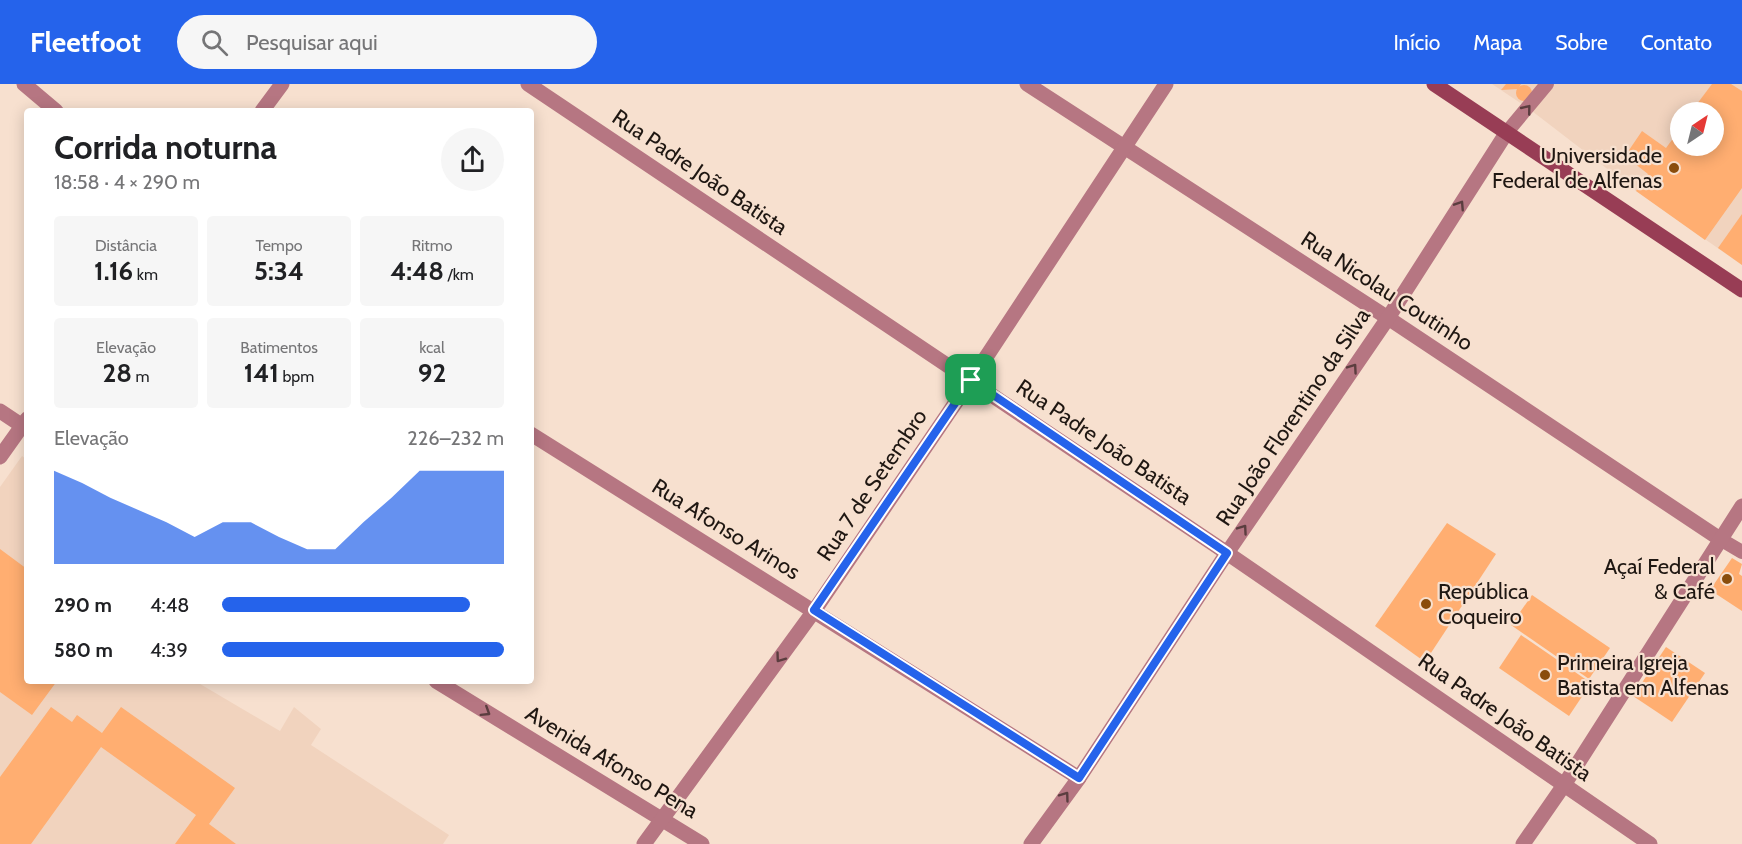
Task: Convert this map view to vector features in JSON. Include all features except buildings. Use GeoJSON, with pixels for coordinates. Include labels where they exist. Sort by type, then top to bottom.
{"type":"FeatureCollection","features":[{"type":"Feature","properties":{"kind":"street"},"geometry":{"type":"LineString","coordinates":[[24,84],[53,108]]}},
{"type":"Feature","properties":{"kind":"street"},"geometry":{"type":"LineString","coordinates":[[264,108],[282,84]]}},
{"type":"Feature","properties":{"kind":"street","name":"Rua Padre João Batista"},"geometry":{"type":"LineString","coordinates":[[528,84],[1227,553],[1650,844]]}},
{"type":"Feature","properties":{"kind":"street","name":"Rua Nicolau Coutinho"},"geometry":{"type":"LineString","coordinates":[[1027,84],[1126,146],[1388,318],[1720,539]]}},
{"type":"Feature","properties":{"kind":"street","name":"Rua 7 de Setembro"},"geometry":{"type":"LineString","coordinates":[[644,844],[814,610],[971,380],[1166,84]]}},
{"type":"Feature","properties":{"kind":"street"},"geometry":{"type":"LineString","coordinates":[[1434,84],[1742,290]]}},
{"type":"Feature","properties":{"kind":"street","name":"Rua João Florentino da Silva"},"geometry":{"type":"LineString","coordinates":[[1031,844],[1079,778],[1227,553],[1388,318],[1507,132]]}},
{"type":"Feature","properties":{"kind":"street"},"geometry":{"type":"LineString","coordinates":[[0,411],[24,424]]}},
{"type":"Feature","properties":{"kind":"street"},"geometry":{"type":"LineString","coordinates":[[0,457],[24,426]]}},
{"type":"Feature","properties":{"kind":"street","name":"Rua Afonso Arinos"},"geometry":{"type":"LineString","coordinates":[[534,436],[1079,778]]}},
{"type":"Feature","properties":{"kind":"street"},"geometry":{"type":"LineString","coordinates":[[1523,844],[1564,785],[1742,506]]}},
{"type":"Feature","properties":{"kind":"street","name":"Avenida Afonso Pena"},"geometry":{"type":"LineString","coordinates":[[441,684],[702,844]]}},
{"type":"Feature","properties":{"kind":"lane"},"geometry":{"type":"LineString","coordinates":[[1507,132],[1547,84]]}},
{"type":"Feature","properties":{"kind":"lane"},"geometry":{"type":"LineString","coordinates":[[1720,539],[1742,552]]}},
{"type":"Feature","properties":{"kind":"shaded area","name":"Universidade Federal de Alfenas"},"geometry":{"type":"Polygon","coordinates":[[[1492,84],[1742,84],[1742,265],[1636,191],[1528,108],[1492,84]]]}},
{"type":"Feature","properties":{"kind":"shaded area"},"geometry":{"type":"Polygon","coordinates":[[[22,456],[24,458],[24,684],[200,684],[280,731],[294,707],[321,729],[311,745],[449,835],[443,844],[0,844],[0,487],[22,456]]]}},
{"type":"Feature","properties":{"kind":"place","name":"Universidade Federal de Alfenas"},"geometry":{"type":"Point","coordinates":[1674,168]}},
{"type":"Feature","properties":{"kind":"place","name":"Açaí Federal & Café"},"geometry":{"type":"Point","coordinates":[1727,579]}},
{"type":"Feature","properties":{"kind":"place","name":"República Coqueiro"},"geometry":{"type":"Point","coordinates":[1426,604]}},
{"type":"Feature","properties":{"kind":"place","name":"Primeira Igreja Batista em Alfenas"},"geometry":{"type":"Point","coordinates":[1545,675]}},
{"type":"Feature","properties":{"kind":"route"},"geometry":{"type":"LineString","coordinates":[[971,380],[1227,553],[1079,778],[814,610],[971,380]]}}]}
